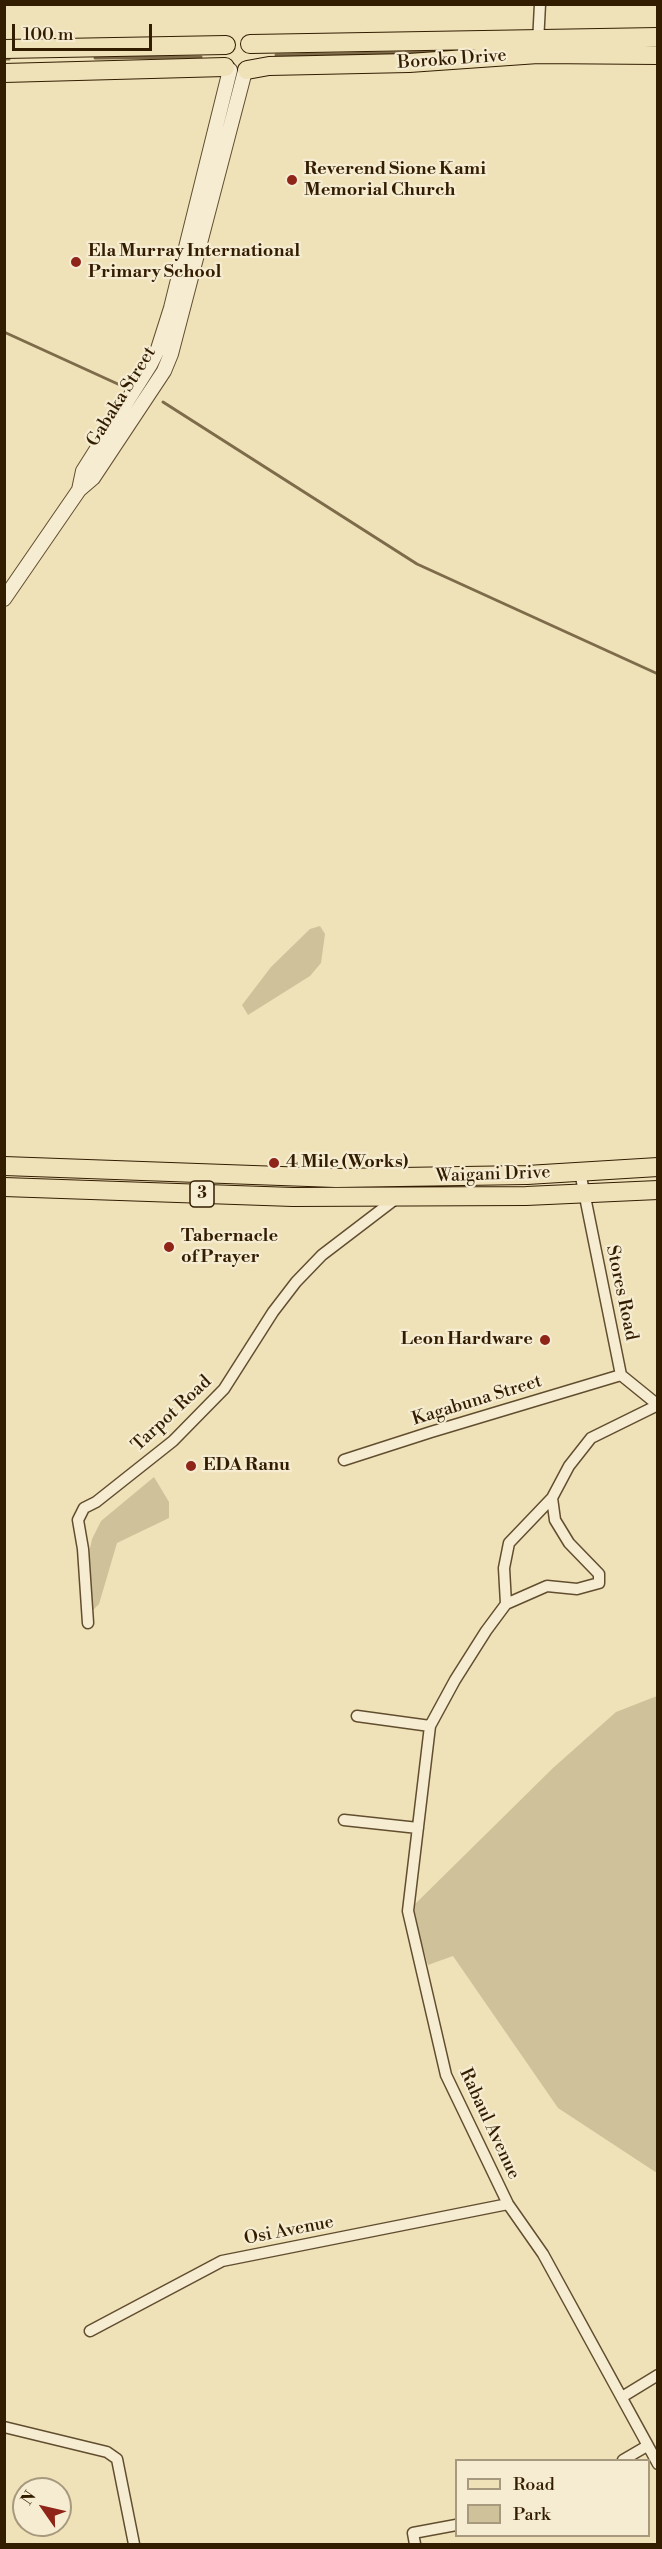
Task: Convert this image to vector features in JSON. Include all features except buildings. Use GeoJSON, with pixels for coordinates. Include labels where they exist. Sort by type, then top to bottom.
{"type":"FeatureCollection","features":[{"type":"Feature","properties":{"kind":"main road","name":"Boroko Drive"},"geometry":{"type":"LineString","coordinates":[[4,73],[237,70],[269,66],[409,63],[538,46],[657,37]]}},
{"type":"Feature","properties":{"kind":"main road"},"geometry":{"type":"LineString","coordinates":[[4,49],[226,45],[235,40],[250,44],[255,55],[253,63],[237,70],[222,56],[226,45]]}},
{"type":"Feature","properties":{"kind":"main road","name":"Boroko Drive"},"geometry":{"type":"LineString","coordinates":[[250,44],[538,46],[657,55]]}},
{"type":"Feature","properties":{"kind":"main road","name":"Waigani Drive"},"geometry":{"type":"LineString","coordinates":[[4,1166],[336,1178],[580,1172],[657,1167]]}},
{"type":"Feature","properties":{"kind":"main road"},"geometry":{"type":"LineString","coordinates":[[241,1174],[255,1182],[356,1184],[360,1190],[360,1197]]}},
{"type":"Feature","properties":{"kind":"main road","name":"Waigani Drive"},"geometry":{"type":"LineString","coordinates":[[4,1186],[293,1197],[584,1194],[657,1190]]}},
{"type":"Feature","properties":{"kind":"street"},"geometry":{"type":"LineString","coordinates":[[538,46],[540,4]]}},
{"type":"Feature","properties":{"kind":"street","name":"Gabaka Street"},"geometry":{"type":"LineString","coordinates":[[4,598],[79,490],[93,478],[164,371],[171,354],[237,70]]}},
{"type":"Feature","properties":{"kind":"street","name":"Stores Road"},"geometry":{"type":"LineString","coordinates":[[580,1172],[621,1375]]}},
{"type":"Feature","properties":{"kind":"street","name":"Tarpot Road"},"geometry":{"type":"LineString","coordinates":[[88,1623],[83,1549],[78,1520],[84,1508],[96,1502],[173,1441],[224,1389],[273,1312],[296,1282],[322,1255],[400,1196]]}},
{"type":"Feature","properties":{"kind":"street"},"geometry":{"type":"LineString","coordinates":[[506,1604],[504,1568],[510,1543],[552,1498],[569,1466],[591,1438],[657,1405],[621,1375]]}},
{"type":"Feature","properties":{"kind":"street","name":"Kagabuna Street"},"geometry":{"type":"LineString","coordinates":[[344,1461],[442,1428],[621,1375]]}},
{"type":"Feature","properties":{"kind":"street"},"geometry":{"type":"LineString","coordinates":[[357,1716],[430,1726],[486,1630],[506,1604],[547,1586],[577,1589],[598,1583],[598,1574],[569,1543],[555,1520],[552,1498]]}},
{"type":"Feature","properties":{"kind":"street","name":"Rabaul Avenue"},"geometry":{"type":"LineString","coordinates":[[430,1726],[408,1911],[446,2075],[508,2204],[543,2254],[657,2464]]}},
{"type":"Feature","properties":{"kind":"street"},"geometry":{"type":"LineString","coordinates":[[344,1820],[418,1828]]}},
{"type":"Feature","properties":{"kind":"street","name":"Osi Avenue"},"geometry":{"type":"LineString","coordinates":[[90,2331],[222,2261],[508,2204]]}},
{"type":"Feature","properties":{"kind":"street"},"geometry":{"type":"LineString","coordinates":[[622,2397],[657,2375]]}},
{"type":"Feature","properties":{"kind":"street"},"geometry":{"type":"LineString","coordinates":[[4,2427],[107,2452],[117,2459],[134,2544]]}},
{"type":"Feature","properties":{"kind":"street"},"geometry":{"type":"LineString","coordinates":[[625,2459],[647,2446]]}},
{"type":"Feature","properties":{"kind":"street"},"geometry":{"type":"LineString","coordinates":[[415,2544],[413,2533],[455,2525]]}},
{"type":"Feature","properties":{"kind":"green space"},"geometry":{"type":"Polygon","coordinates":[[[320,926],[325,934],[321,963],[310,976],[248,1015],[242,1005],[271,967],[310,929],[320,926]]]}},
{"type":"Feature","properties":{"kind":"green space"},"geometry":{"type":"Polygon","coordinates":[[[154,1477],[169,1502],[169,1518],[117,1543],[99,1604],[93,1610],[89,1607],[88,1558],[92,1539],[101,1521],[154,1477]]]}},
{"type":"Feature","properties":{"kind":"green space"},"geometry":{"type":"Polygon","coordinates":[[[657,1696],[657,2173],[558,2108],[453,1956],[428,1965],[411,1908],[553,1768],[616,1712],[657,1696]]]}},
{"type":"Feature","properties":{"kind":"waterway"},"geometry":{"type":"LineString","coordinates":[[276,55],[444,52]]}},
{"type":"Feature","properties":{"kind":"waterway"},"geometry":{"type":"LineString","coordinates":[[95,58],[201,57]]}},
{"type":"Feature","properties":{"kind":"waterway"},"geometry":{"type":"LineString","coordinates":[[4,59],[9,59]]}},
{"type":"Feature","properties":{"kind":"waterway"},"geometry":{"type":"LineString","coordinates":[[4,332],[120,385]]}},
{"type":"Feature","properties":{"kind":"waterway"},"geometry":{"type":"LineString","coordinates":[[163,402],[417,564],[658,674]]}},
{"type":"Feature","properties":{"kind":"place","name":"Reverend Sione Kami Memorial Church"},"geometry":{"type":"Point","coordinates":[292,180]}},
{"type":"Feature","properties":{"kind":"place","name":"Ela Murray International Primary School"},"geometry":{"type":"Point","coordinates":[76,262]}},
{"type":"Feature","properties":{"kind":"place","name":"4 Mile (Works)"},"geometry":{"type":"Point","coordinates":[274,1163]}},
{"type":"Feature","properties":{"kind":"place","name":"Tabernacle of Prayer"},"geometry":{"type":"Point","coordinates":[169,1247]}},
{"type":"Feature","properties":{"kind":"place","name":"Leon Hardware"},"geometry":{"type":"Point","coordinates":[545,1340]}},
{"type":"Feature","properties":{"kind":"place","name":"EDA Ranu"},"geometry":{"type":"Point","coordinates":[191,1466]}}]}
